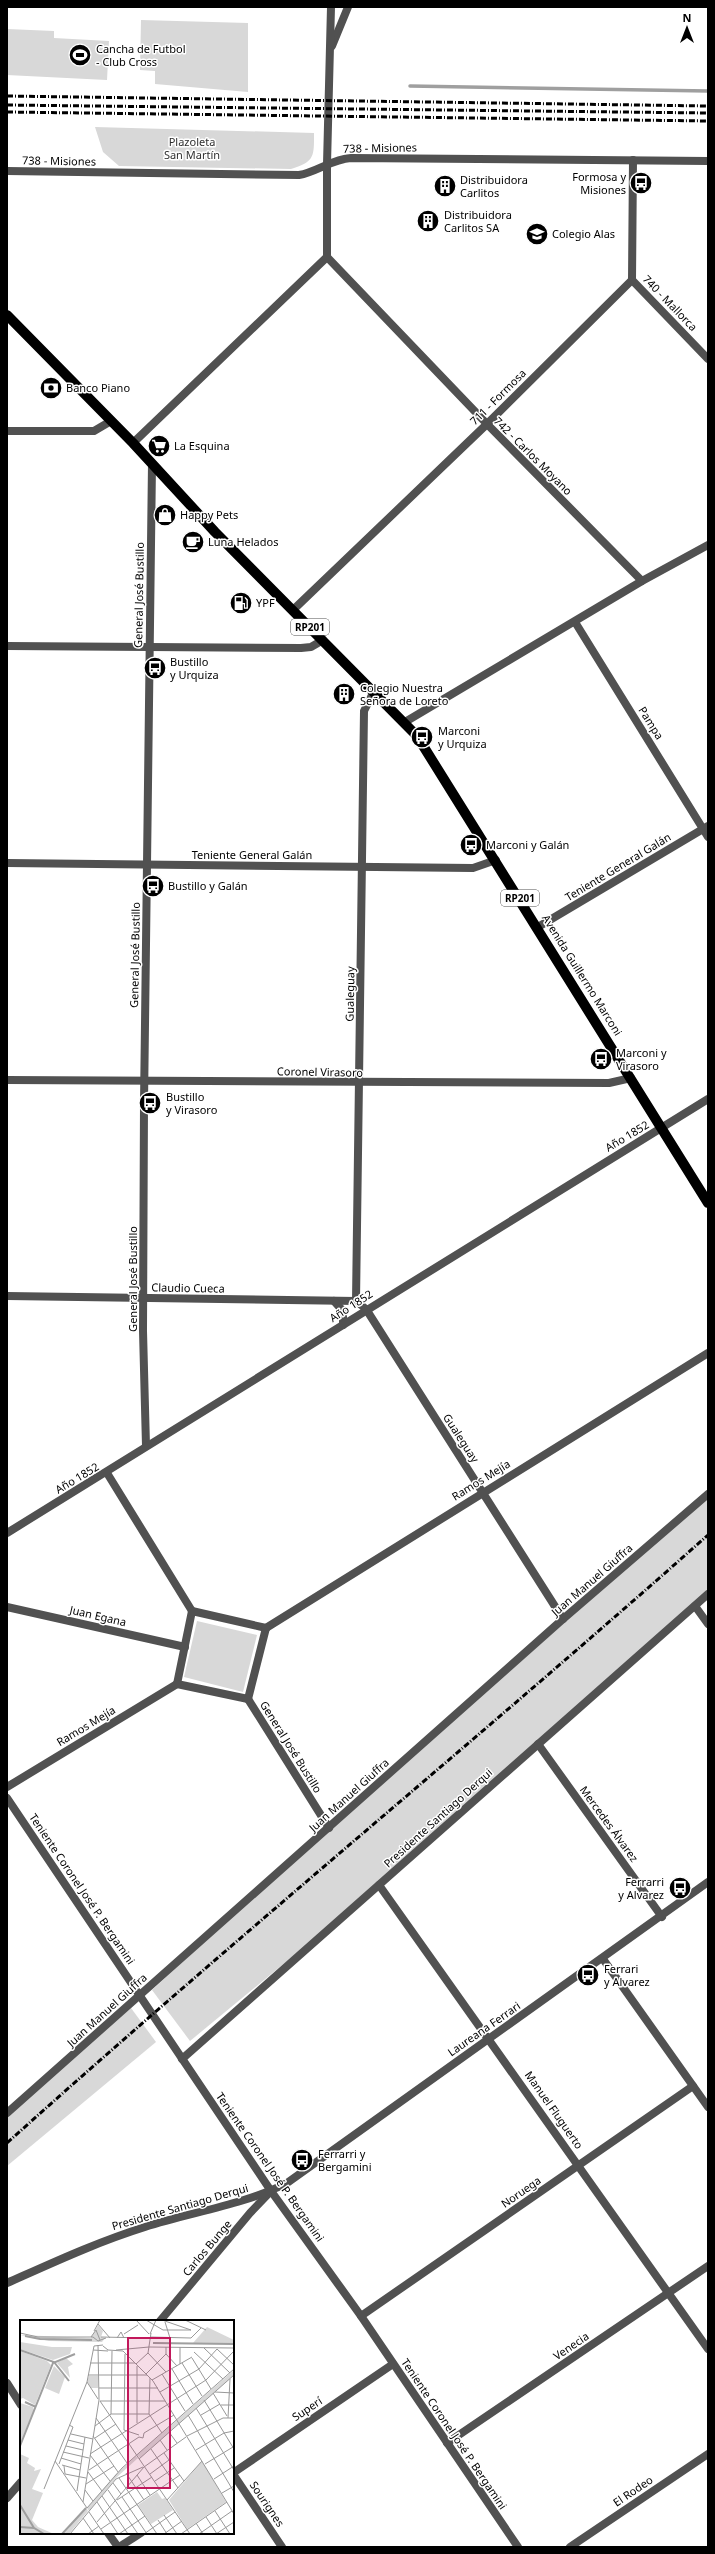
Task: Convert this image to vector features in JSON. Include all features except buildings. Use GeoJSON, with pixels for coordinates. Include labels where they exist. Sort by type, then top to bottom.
{"type":"FeatureCollection","features":[{"type":"Feature","properties":{"kind":"main road","name":"RP201"},"geometry":{"type":"LineString","coordinates":[[7,315],[133,443],[293,610],[405,722]]}},
{"type":"Feature","properties":{"kind":"main road","name":"Avenida Guillermo Marconi"},"geometry":{"type":"LineString","coordinates":[[405,722],[417,736],[496,860],[708,1203]]}},
{"type":"Feature","properties":{"kind":"street"},"geometry":{"type":"LineString","coordinates":[[133,443],[328,258],[327,164],[332,47],[329,16],[331,7]]}},
{"type":"Feature","properties":{"kind":"street"},"geometry":{"type":"LineString","coordinates":[[332,47],[348,7]]}},
{"type":"Feature","properties":{"kind":"street","name":"738 - Misiones"},"geometry":{"type":"LineString","coordinates":[[7,171],[299,175],[327,164],[351,158],[708,161]]}},
{"type":"Feature","properties":{"kind":"street"},"geometry":{"type":"LineString","coordinates":[[632,280],[633,160]]}},
{"type":"Feature","properties":{"kind":"street","name":"742 - Carlos Moyano"},"geometry":{"type":"LineString","coordinates":[[328,258],[487,424],[642,581]]}},
{"type":"Feature","properties":{"kind":"street","name":"740 - Mallorca"},"geometry":{"type":"LineString","coordinates":[[632,280],[708,359]]}},
{"type":"Feature","properties":{"kind":"street","name":"711 - Formosa"},"geometry":{"type":"LineString","coordinates":[[293,610],[487,424],[632,280]]}},
{"type":"Feature","properties":{"kind":"street"},"geometry":{"type":"LineString","coordinates":[[7,431],[94,431],[111,421]]}},
{"type":"Feature","properties":{"kind":"street","name":"General José Bustillo"},"geometry":{"type":"LineString","coordinates":[[146,1446],[143,1299],[152,464]]}},
{"type":"Feature","properties":{"kind":"street"},"geometry":{"type":"LineString","coordinates":[[405,722],[642,581],[708,545]]}},
{"type":"Feature","properties":{"kind":"street","name":"Pampa"},"geometry":{"type":"LineString","coordinates":[[575,622],[706,828],[708,837]]}},
{"type":"Feature","properties":{"kind":"street"},"geometry":{"type":"LineString","coordinates":[[7,646],[301,648],[311,647],[323,640]]}},
{"type":"Feature","properties":{"kind":"street","name":"Gualeguay"},"geometry":{"type":"LineString","coordinates":[[356,1301],[364,711],[374,691]]}},
{"type":"Feature","properties":{"kind":"street","name":"Teniente General Galán"},"geometry":{"type":"LineString","coordinates":[[538,927],[706,828]]}},
{"type":"Feature","properties":{"kind":"street","name":"Teniente General Galán"},"geometry":{"type":"LineString","coordinates":[[7,863],[473,868],[496,860]]}},
{"type":"Feature","properties":{"kind":"street","name":"Coronel Virasoro"},"geometry":{"type":"LineString","coordinates":[[7,1080],[360,1083],[609,1083],[631,1078]]}},
{"type":"Feature","properties":{"kind":"street","name":"Año 1852"},"geometry":{"type":"LineString","coordinates":[[7,1533],[107,1473],[146,1446],[343,1325],[366,1309],[708,1099]]}},
{"type":"Feature","properties":{"kind":"street","name":"Claudio Cueca"},"geometry":{"type":"LineString","coordinates":[[7,1296],[356,1301]]}},
{"type":"Feature","properties":{"kind":"street"},"geometry":{"type":"LineString","coordinates":[[334,1301],[343,1311],[343,1325]]}},
{"type":"Feature","properties":{"kind":"street"},"geometry":{"type":"LineString","coordinates":[[356,1301],[366,1309]]}},
{"type":"Feature","properties":{"kind":"street","name":"Gualeguay"},"geometry":{"type":"LineString","coordinates":[[366,1309],[563,1619]]}},
{"type":"Feature","properties":{"kind":"street","name":"Ramos Mejía"},"geometry":{"type":"LineString","coordinates":[[266,1628],[708,1353]]}},
{"type":"Feature","properties":{"kind":"street"},"geometry":{"type":"LineString","coordinates":[[107,1473],[192,1611],[177,1684],[248,1699],[266,1628],[192,1611]]}},
{"type":"Feature","properties":{"kind":"street","name":"Juan Manuel Giuffra"},"geometry":{"type":"LineString","coordinates":[[7,2113],[563,1619],[708,1494]]}},
{"type":"Feature","properties":{"kind":"street","name":"Presidente Santiago Derqui"},"geometry":{"type":"LineString","coordinates":[[182,2059],[708,1594]]}},
{"type":"Feature","properties":{"kind":"street"},"geometry":{"type":"LineString","coordinates":[[695,1606],[708,1624]]}},
{"type":"Feature","properties":{"kind":"street","name":"Juan Egana"},"geometry":{"type":"LineString","coordinates":[[7,1607],[185,1647]]}},
{"type":"Feature","properties":{"kind":"street","name":"Ramos Mejía"},"geometry":{"type":"LineString","coordinates":[[7,1787],[177,1684]]}},
{"type":"Feature","properties":{"kind":"street","name":"General José Bustillo"},"geometry":{"type":"LineString","coordinates":[[248,1699],[329,1828]]}},
{"type":"Feature","properties":{"kind":"street","name":"Mercedes Álvarez"},"geometry":{"type":"LineString","coordinates":[[538,1744],[662,1917]]}},
{"type":"Feature","properties":{"kind":"street","name":"Teniente Coronel José P. Bergamini"},"geometry":{"type":"LineString","coordinates":[[7,1798],[271,2191],[361,2316],[518,2547]]}},
{"type":"Feature","properties":{"kind":"street","name":"Laureana Ferrari"},"geometry":{"type":"LineString","coordinates":[[271,2191],[287,2183],[662,1917],[708,1882]]}},
{"type":"Feature","properties":{"kind":"street","name":"Manuel Fluguerto"},"geometry":{"type":"LineString","coordinates":[[379,1885],[490,2039],[708,2349]]}},
{"type":"Feature","properties":{"kind":"street"},"geometry":{"type":"LineString","coordinates":[[603,1959],[708,2107]]}},
{"type":"Feature","properties":{"kind":"street","name":"Noruega"},"geometry":{"type":"LineString","coordinates":[[361,2316],[580,2166],[693,2086]]}},
{"type":"Feature","properties":{"kind":"street","name":"Presidente Santiago Derqui"},"geometry":{"type":"LineString","coordinates":[[7,2283],[100,2242],[271,2191]]}},
{"type":"Feature","properties":{"kind":"street","name":"Carlos Bunge"},"geometry":{"type":"LineString","coordinates":[[161,2320],[271,2191]]}},
{"type":"Feature","properties":{"kind":"street","name":"Venecia"},"geometry":{"type":"LineString","coordinates":[[447,2443],[708,2266]]}},
{"type":"Feature","properties":{"kind":"street","name":"Superí"},"geometry":{"type":"LineString","coordinates":[[234,2472],[394,2364]]}},
{"type":"Feature","properties":{"kind":"street"},"geometry":{"type":"LineString","coordinates":[[7,2383],[20,2402]]}},
{"type":"Feature","properties":{"kind":"street","name":"El Rodeo"},"geometry":{"type":"LineString","coordinates":[[570,2547],[708,2454]]}},
{"type":"Feature","properties":{"kind":"street","name":"Sourignes"},"geometry":{"type":"LineString","coordinates":[[234,2475],[282,2547]]}},
{"type":"Feature","properties":{"kind":"street"},"geometry":{"type":"LineString","coordinates":[[7,2498],[20,2483]]}},
{"type":"Feature","properties":{"kind":"street"},"geometry":{"type":"LineString","coordinates":[[109,2534],[118,2547],[139,2534]]}},
{"type":"Feature","properties":{"kind":"green space"},"geometry":{"type":"Polygon","coordinates":[[[141,20],[248,23],[248,92],[155,84],[155,71],[140,70],[141,20]]]}},
{"type":"Feature","properties":{"kind":"green space"},"geometry":{"type":"Polygon","coordinates":[[[7,29],[54,31],[54,38],[109,41],[107,80],[7,75],[7,29]]]}},
{"type":"Feature","properties":{"kind":"green space","name":"Plazoleta San Martín"},"geometry":{"type":"Polygon","coordinates":[[[95,127],[314,133],[314,147],[312,157],[309,161],[291,169],[119,166],[103,152],[95,127]]]}},
{"type":"Feature","properties":{"kind":"green space"},"geometry":{"type":"Polygon","coordinates":[[[708,1494],[708,1594],[379,1885],[190,2041],[152,1990],[329,1828],[708,1494]]]}},
{"type":"Feature","properties":{"kind":"green space"},"geometry":{"type":"Polygon","coordinates":[[[197,1621],[257,1635],[243,1692],[184,1677],[197,1621]]]}},
{"type":"Feature","properties":{"kind":"green space"},"geometry":{"type":"Polygon","coordinates":[[[131,2008],[156,2042],[7,2166],[7,2114],[131,2008]]]}},
{"type":"Feature","properties":{"kind":"waterway"},"geometry":{"type":"LineString","coordinates":[[410,86],[708,91]]}},
{"type":"Feature","properties":{"kind":"railway"},"geometry":{"type":"LineString","coordinates":[[7,96],[708,106]]}},
{"type":"Feature","properties":{"kind":"railway"},"geometry":{"type":"LineString","coordinates":[[7,105],[708,113]]}},
{"type":"Feature","properties":{"kind":"railway"},"geometry":{"type":"LineString","coordinates":[[7,112],[708,121]]}},
{"type":"Feature","properties":{"kind":"railway"},"geometry":{"type":"LineString","coordinates":[[7,2143],[181,1990],[708,1535]]}},
{"type":"Feature","properties":{"kind":"place","name":"Cancha de Futbol - Club Cross"},"geometry":{"type":"Point","coordinates":[80,55]}},
{"type":"Feature","properties":{"kind":"place","name":"Formosa y Misiones"},"geometry":{"type":"Point","coordinates":[641,183]}},
{"type":"Feature","properties":{"kind":"place","name":"Distribuidora Carlitos"},"geometry":{"type":"Point","coordinates":[445,186]}},
{"type":"Feature","properties":{"kind":"place","name":"Distribuidora Carlitos SA"},"geometry":{"type":"Point","coordinates":[428,221]}},
{"type":"Feature","properties":{"kind":"place","name":"Colegio Alas"},"geometry":{"type":"Point","coordinates":[537,234]}},
{"type":"Feature","properties":{"kind":"place","name":"Banco Piano"},"geometry":{"type":"Point","coordinates":[51,388]}},
{"type":"Feature","properties":{"kind":"place","name":"La Esquina"},"geometry":{"type":"Point","coordinates":[159,446]}},
{"type":"Feature","properties":{"kind":"place","name":"Happy Pets"},"geometry":{"type":"Point","coordinates":[165,515]}},
{"type":"Feature","properties":{"kind":"place","name":"Luna Helados"},"geometry":{"type":"Point","coordinates":[193,542]}},
{"type":"Feature","properties":{"kind":"place","name":"YPF"},"geometry":{"type":"Point","coordinates":[241,603]}},
{"type":"Feature","properties":{"kind":"place","name":"Bustillo y Urquiza"},"geometry":{"type":"Point","coordinates":[155,668]}},
{"type":"Feature","properties":{"kind":"place","name":"Colegio Nuestra Señora de Loreto"},"geometry":{"type":"Point","coordinates":[344,694]}},
{"type":"Feature","properties":{"kind":"place","name":"Marconi y Urquiza"},"geometry":{"type":"Point","coordinates":[422,737]}},
{"type":"Feature","properties":{"kind":"place","name":"Marconi y Galán"},"geometry":{"type":"Point","coordinates":[471,845]}},
{"type":"Feature","properties":{"kind":"place","name":"Bustillo y Galán"},"geometry":{"type":"Point","coordinates":[153,886]}},
{"type":"Feature","properties":{"kind":"place","name":"Marconi y Virasoro"},"geometry":{"type":"Point","coordinates":[601,1059]}},
{"type":"Feature","properties":{"kind":"place","name":"Bustillo y Virasoro"},"geometry":{"type":"Point","coordinates":[150,1103]}},
{"type":"Feature","properties":{"kind":"place","name":"Ferrarri y Alvarez"},"geometry":{"type":"Point","coordinates":[680,1888]}},
{"type":"Feature","properties":{"kind":"place","name":"Ferrari y Alvarez"},"geometry":{"type":"Point","coordinates":[588,1975]}},
{"type":"Feature","properties":{"kind":"place","name":"Ferrarri y Bergamini"},"geometry":{"type":"Point","coordinates":[302,2160]}}]}
